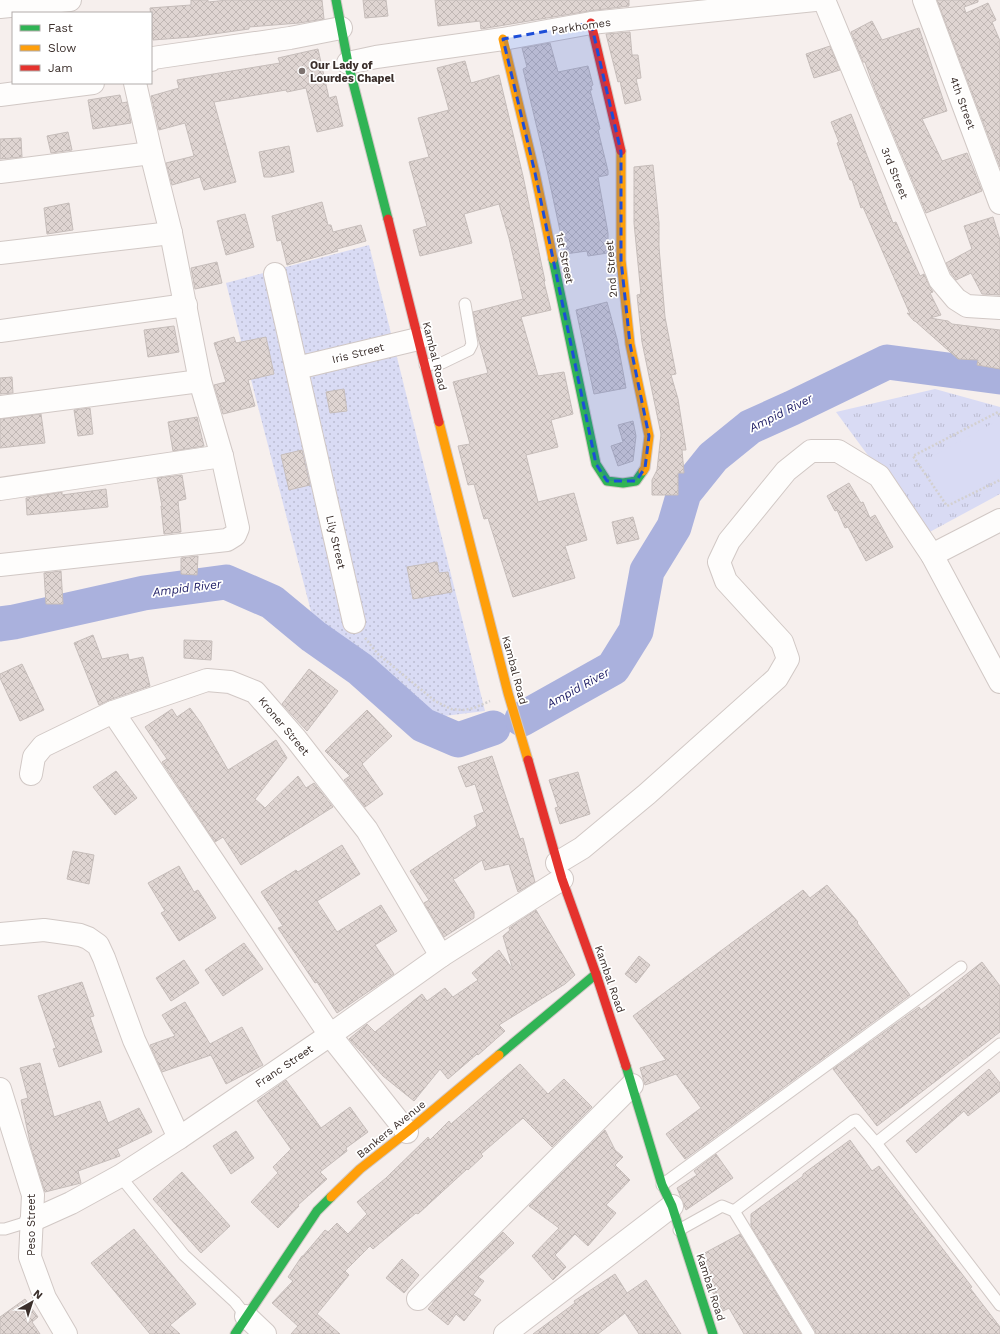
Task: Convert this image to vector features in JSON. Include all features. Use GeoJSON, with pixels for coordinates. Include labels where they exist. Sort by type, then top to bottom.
{"type":"FeatureCollection","features":[{"type":"Feature","properties":{"kind":"street"},"geometry":{"type":"LineString","coordinates":[[0,7],[70,0]]}},
{"type":"Feature","properties":{"kind":"street","name":"Kambal Road"},"geometry":{"type":"LineString","coordinates":[[336,0],[348,63],[508,693],[560,871],[596,974],[632,1084],[662,1185],[672,1206],[713,1334]]}},
{"type":"Feature","properties":{"kind":"street","name":"Parkhomes"},"geometry":{"type":"LineString","coordinates":[[348,63],[376,57],[503,39],[591,23],[815,0]]}},
{"type":"Feature","properties":{"kind":"street","name":"3rd Street"},"geometry":{"type":"LineString","coordinates":[[824,0],[940,280],[956,299],[967,306],[1000,308]]}},
{"type":"Feature","properties":{"kind":"street","name":"4th Street"},"geometry":{"type":"LineString","coordinates":[[925,1],[1000,203]]}},
{"type":"Feature","properties":{"kind":"street","name":"2nd Street"},"geometry":{"type":"LineString","coordinates":[[591,23],[621,152],[621,260],[630,344],[649,436],[645,468],[636,481],[623,483],[607,481]]}},
{"type":"Feature","properties":{"kind":"street"},"geometry":{"type":"LineString","coordinates":[[152,59],[290,38],[341,28]]}},
{"type":"Feature","properties":{"kind":"street","name":"1st Street"},"geometry":{"type":"LineString","coordinates":[[503,39],[535,173],[596,464],[607,481]]}},
{"type":"Feature","properties":{"kind":"street"},"geometry":{"type":"LineString","coordinates":[[0,95],[85,84]]}},
{"type":"Feature","properties":{"kind":"street"},"geometry":{"type":"LineString","coordinates":[[0,565],[227,540],[235,535],[238,528],[222,456],[200,381],[171,233],[135,84]]}},
{"type":"Feature","properties":{"kind":"street"},"geometry":{"type":"LineString","coordinates":[[0,172],[151,153]]}},
{"type":"Feature","properties":{"kind":"street"},"geometry":{"type":"LineString","coordinates":[[0,253],[171,233]]}},
{"type":"Feature","properties":{"kind":"street","name":"Lily Street"},"geometry":{"type":"LineString","coordinates":[[275,274],[354,622]]}},
{"type":"Feature","properties":{"kind":"street"},"geometry":{"type":"LineString","coordinates":[[0,331],[186,305]]}},
{"type":"Feature","properties":{"kind":"street","name":"Iris Street"},"geometry":{"type":"LineString","coordinates":[[297,368],[418,339]]}},
{"type":"Feature","properties":{"kind":"street"},"geometry":{"type":"LineString","coordinates":[[0,407],[200,381]]}},
{"type":"Feature","properties":{"kind":"street","name":"Franc Street"},"geometry":{"type":"LineString","coordinates":[[31,1221],[71,1203],[120,1176],[179,1138],[330,1035],[441,956],[531,899],[582,848],[647,794],[777,678],[788,659],[782,642],[726,581],[719,562],[729,541],[786,471],[811,451],[838,451],[880,476],[932,555],[1000,682]]}},
{"type":"Feature","properties":{"kind":"street"},"geometry":{"type":"LineString","coordinates":[[0,489],[222,456]]}},
{"type":"Feature","properties":{"kind":"street"},"geometry":{"type":"LineString","coordinates":[[932,555],[1000,520]]}},
{"type":"Feature","properties":{"kind":"street","name":"Kroner Street"},"geometry":{"type":"LineString","coordinates":[[31,774],[34,757],[43,746],[113,712],[207,680],[230,682],[255,692],[296,739],[367,830],[441,956]]}},
{"type":"Feature","properties":{"kind":"street"},"geometry":{"type":"LineString","coordinates":[[113,712],[330,1035],[407,1132]]}},
{"type":"Feature","properties":{"kind":"street"},"geometry":{"type":"LineString","coordinates":[[0,934],[44,930],[80,935],[88,938],[98,945],[134,1040],[179,1138]]}},
{"type":"Feature","properties":{"kind":"street","name":"Bankers Avenue"},"geometry":{"type":"LineString","coordinates":[[241,1325],[317,1211],[360,1169],[407,1132],[596,974]]}},
{"type":"Feature","properties":{"kind":"street"},"geometry":{"type":"LineString","coordinates":[[418,1298],[632,1084]]}},
{"type":"Feature","properties":{"kind":"street","name":"Peso Street"},"geometry":{"type":"LineString","coordinates":[[0,1089],[33,1195],[30,1257],[46,1298],[66,1334]]}},
{"type":"Feature","properties":{"kind":"street"},"geometry":{"type":"LineString","coordinates":[[505,1334],[672,1206]]}},
{"type":"Feature","properties":{"kind":"street"},"geometry":{"type":"LineString","coordinates":[[241,1325],[266,1334]]}},
{"type":"Feature","properties":{"kind":"lane"},"geometry":{"type":"LineString","coordinates":[[425,365],[442,363],[469,350],[472,344],[466,304]]}},
{"type":"Feature","properties":{"kind":"lane"},"geometry":{"type":"LineString","coordinates":[[662,1185],[960,967]]}},
{"type":"Feature","properties":{"kind":"lane"},"geometry":{"type":"LineString","coordinates":[[876,1143],[1000,1044]]}},
{"type":"Feature","properties":{"kind":"lane"},"geometry":{"type":"LineString","coordinates":[[734,1211],[856,1120],[876,1143],[1000,1305]]}},
{"type":"Feature","properties":{"kind":"lane"},"geometry":{"type":"LineString","coordinates":[[120,1176],[184,1256],[235,1302],[241,1325]]}},
{"type":"Feature","properties":{"kind":"lane"},"geometry":{"type":"LineString","coordinates":[[679,1230],[722,1206],[734,1211],[809,1334]]}},
{"type":"Feature","properties":{"kind":"lane"},"geometry":{"type":"LineString","coordinates":[[0,1229],[31,1221]]}},
{"type":"Feature","properties":{"kind":"path"},"geometry":{"type":"LineString","coordinates":[[1000,415],[998,412],[913,456],[947,506],[1000,480]]}},
{"type":"Feature","properties":{"kind":"path"},"geometry":{"type":"LineString","coordinates":[[354,622],[378,654],[435,701],[451,709],[463,710],[474,708],[508,693]]}},
{"type":"Feature","properties":{"kind":"highlighted area"},"geometry":{"type":"Polygon","coordinates":[[[591,23],[621,152],[621,260],[630,344],[649,436],[645,468],[636,481],[607,481],[596,464],[535,173],[503,39],[591,23]]]}},
{"type":"Feature","properties":{"kind":"green space"},"geometry":{"type":"Polygon","coordinates":[[[369,245],[485,711],[428,718],[313,619],[226,283],[369,245]]]}},
{"type":"Feature","properties":{"kind":"green space"},"geometry":{"type":"Polygon","coordinates":[[[935,389],[1000,407],[1000,494],[926,534],[836,412],[935,389]]]}},
{"type":"Feature","properties":{"kind":"green space"},"geometry":{"type":"Polygon","coordinates":[[[995,422],[1000,430],[1000,477],[947,506],[922,462],[995,422]]]}},
{"type":"Feature","properties":{"kind":"building"},"geometry":{"type":"Polygon","coordinates":[[[191,0],[208,0],[208,2],[228,0],[322,0],[324,19],[299,23],[249,27],[249,29],[192,37],[153,40],[152,12],[150,12],[150,8],[191,5],[191,0]]]}},
{"type":"Feature","properties":{"kind":"building"},"geometry":{"type":"Polygon","coordinates":[[[363,0],[386,0],[388,16],[365,18],[363,0]]]}},
{"type":"Feature","properties":{"kind":"building"},"geometry":{"type":"Polygon","coordinates":[[[435,0],[629,0],[629,6],[589,11],[481,29],[480,21],[438,26],[435,0]]]}},
{"type":"Feature","properties":{"kind":"building"},"geometry":{"type":"Polygon","coordinates":[[[937,0],[978,0],[978,2],[964,7],[966,13],[988,3],[996,20],[992,22],[1000,41],[1000,167],[937,0]]]}},
{"type":"Feature","properties":{"kind":"building"},"geometry":{"type":"Polygon","coordinates":[[[872,21],[882,40],[919,28],[947,111],[922,119],[942,161],[967,153],[982,191],[926,213],[875,90],[865,62],[863,62],[851,32],[872,21]]]}},
{"type":"Feature","properties":{"kind":"building"},"geometry":{"type":"Polygon","coordinates":[[[630,32],[632,55],[638,55],[641,78],[636,79],[641,100],[625,104],[606,34],[630,32]]]}},
{"type":"Feature","properties":{"kind":"building"},"geometry":{"type":"Polygon","coordinates":[[[550,43],[558,72],[588,66],[593,85],[591,86],[592,90],[590,90],[600,129],[598,130],[608,171],[608,175],[598,177],[608,233],[608,253],[588,256],[587,251],[565,254],[523,69],[527,67],[522,48],[550,43]]]}},
{"type":"Feature","properties":{"kind":"building"},"geometry":{"type":"Polygon","coordinates":[[[830,46],[840,70],[814,78],[806,54],[830,46]]]}},
{"type":"Feature","properties":{"kind":"building"},"geometry":{"type":"Polygon","coordinates":[[[318,49],[329,98],[336,96],[343,126],[317,132],[306,88],[214,102],[236,182],[204,190],[200,177],[172,185],[166,163],[194,156],[185,123],[159,130],[151,96],[179,88],[177,80],[280,63],[278,58],[318,49]]]}},
{"type":"Feature","properties":{"kind":"building"},"geometry":{"type":"Polygon","coordinates":[[[465,61],[471,83],[499,75],[523,176],[551,310],[521,317],[538,376],[564,372],[573,414],[551,420],[558,447],[526,455],[538,502],[574,493],[587,540],[565,546],[575,578],[513,597],[488,518],[484,519],[474,484],[468,485],[458,446],[470,444],[453,382],[488,373],[477,334],[473,312],[523,299],[509,238],[499,204],[464,214],[472,243],[420,256],[413,230],[427,226],[409,162],[429,157],[418,118],[449,110],[437,68],[465,61]]]}},
{"type":"Feature","properties":{"kind":"building"},"geometry":{"type":"Polygon","coordinates":[[[120,95],[122,103],[127,102],[131,123],[93,129],[88,100],[120,95]]]}},
{"type":"Feature","properties":{"kind":"building"},"geometry":{"type":"Polygon","coordinates":[[[851,114],[893,223],[896,222],[920,276],[924,274],[933,292],[930,293],[941,315],[930,318],[948,321],[952,324],[1000,330],[1000,369],[977,365],[978,360],[958,359],[914,321],[907,313],[910,314],[863,207],[861,208],[852,180],[850,180],[837,143],[839,142],[831,122],[851,114]]]}},
{"type":"Feature","properties":{"kind":"building"},"geometry":{"type":"Polygon","coordinates":[[[68,132],[72,150],[51,153],[47,136],[68,132]]]}},
{"type":"Feature","properties":{"kind":"building"},"geometry":{"type":"Polygon","coordinates":[[[21,138],[22,157],[0,159],[0,139],[21,138]]]}},
{"type":"Feature","properties":{"kind":"building"},"geometry":{"type":"Polygon","coordinates":[[[289,146],[294,172],[264,177],[259,152],[289,146]]]}},
{"type":"Feature","properties":{"kind":"building"},"geometry":{"type":"Polygon","coordinates":[[[653,165],[659,223],[659,247],[665,317],[676,374],[671,375],[678,399],[686,450],[682,450],[684,473],[678,473],[678,495],[652,495],[652,480],[657,470],[661,434],[642,342],[637,295],[641,294],[634,223],[634,167],[653,165]]]}},
{"type":"Feature","properties":{"kind":"building"},"geometry":{"type":"Polygon","coordinates":[[[322,202],[328,225],[331,225],[333,232],[361,225],[366,241],[337,249],[338,251],[287,265],[281,240],[277,241],[272,216],[322,202]]]}},
{"type":"Feature","properties":{"kind":"building"},"geometry":{"type":"Polygon","coordinates":[[[69,203],[73,230],[47,234],[44,208],[69,203]]]}},
{"type":"Feature","properties":{"kind":"building"},"geometry":{"type":"Polygon","coordinates":[[[245,214],[254,247],[226,255],[217,221],[245,214]]]}},
{"type":"Feature","properties":{"kind":"building"},"geometry":{"type":"Polygon","coordinates":[[[993,217],[1000,240],[1000,295],[982,294],[971,273],[956,280],[946,263],[972,249],[964,226],[993,217]]]}},
{"type":"Feature","properties":{"kind":"building"},"geometry":{"type":"Polygon","coordinates":[[[217,262],[222,283],[195,289],[191,268],[217,262]]]}},
{"type":"Feature","properties":{"kind":"building"},"geometry":{"type":"Polygon","coordinates":[[[607,302],[617,339],[626,388],[594,394],[576,310],[607,302]]]}},
{"type":"Feature","properties":{"kind":"building"},"geometry":{"type":"Polygon","coordinates":[[[174,326],[179,352],[148,357],[144,330],[174,326]]]}},
{"type":"Feature","properties":{"kind":"building"},"geometry":{"type":"Polygon","coordinates":[[[234,337],[236,343],[266,337],[274,374],[248,380],[255,406],[223,414],[214,385],[226,382],[214,343],[234,337]]]}},
{"type":"Feature","properties":{"kind":"building"},"geometry":{"type":"Polygon","coordinates":[[[12,377],[13,393],[0,394],[0,378],[12,377]]]}},
{"type":"Feature","properties":{"kind":"building"},"geometry":{"type":"Polygon","coordinates":[[[344,389],[347,411],[330,413],[326,392],[344,389]]]}},
{"type":"Feature","properties":{"kind":"building"},"geometry":{"type":"Polygon","coordinates":[[[90,408],[93,434],[78,436],[74,410],[90,408]]]}},
{"type":"Feature","properties":{"kind":"building"},"geometry":{"type":"Polygon","coordinates":[[[41,414],[45,443],[0,448],[0,419],[41,414]]]}},
{"type":"Feature","properties":{"kind":"building"},"geometry":{"type":"Polygon","coordinates":[[[197,417],[204,446],[173,451],[168,422],[197,417]]]}},
{"type":"Feature","properties":{"kind":"building"},"geometry":{"type":"Polygon","coordinates":[[[633,421],[636,436],[633,461],[618,466],[611,446],[623,442],[618,425],[633,421]]]}},
{"type":"Feature","properties":{"kind":"building"},"geometry":{"type":"Polygon","coordinates":[[[302,450],[310,485],[289,490],[281,455],[302,450]]]}},
{"type":"Feature","properties":{"kind":"building"},"geometry":{"type":"Polygon","coordinates":[[[182,475],[186,499],[178,501],[181,532],[164,534],[162,506],[157,478],[182,475]]]}},
{"type":"Feature","properties":{"kind":"building"},"geometry":{"type":"Polygon","coordinates":[[[849,483],[861,503],[863,502],[870,518],[875,515],[893,547],[866,561],[848,527],[845,528],[837,510],[835,511],[827,496],[849,483]]]}},
{"type":"Feature","properties":{"kind":"building"},"geometry":{"type":"Polygon","coordinates":[[[106,489],[108,507],[27,515],[26,498],[62,492],[62,495],[106,489]]]}},
{"type":"Feature","properties":{"kind":"building"},"geometry":{"type":"Polygon","coordinates":[[[633,517],[639,539],[617,544],[612,522],[633,517]]]}},
{"type":"Feature","properties":{"kind":"building"},"geometry":{"type":"Polygon","coordinates":[[[198,556],[197,575],[181,574],[181,558],[198,556]]]}},
{"type":"Feature","properties":{"kind":"building"},"geometry":{"type":"Polygon","coordinates":[[[437,562],[439,573],[448,572],[452,592],[413,599],[407,567],[437,562]]]}},
{"type":"Feature","properties":{"kind":"building"},"geometry":{"type":"Polygon","coordinates":[[[61,571],[63,604],[46,604],[44,573],[61,571]]]}},
{"type":"Feature","properties":{"kind":"building"},"geometry":{"type":"Polygon","coordinates":[[[93,635],[102,659],[128,654],[129,660],[143,657],[150,686],[99,705],[74,643],[93,635]]]}},
{"type":"Feature","properties":{"kind":"building"},"geometry":{"type":"Polygon","coordinates":[[[184,640],[212,641],[211,660],[184,658],[184,640]]]}},
{"type":"Feature","properties":{"kind":"building"},"geometry":{"type":"Polygon","coordinates":[[[22,664],[44,710],[20,721],[0,678],[0,674],[22,664]]]}},
{"type":"Feature","properties":{"kind":"building"},"geometry":{"type":"Polygon","coordinates":[[[309,669],[338,691],[307,731],[282,704],[309,669]]]}},
{"type":"Feature","properties":{"kind":"building"},"geometry":{"type":"Polygon","coordinates":[[[190,708],[201,723],[228,770],[276,740],[287,758],[255,799],[265,808],[298,776],[306,788],[314,783],[333,807],[241,865],[223,837],[215,842],[162,762],[167,759],[145,727],[172,709],[177,717],[190,708]]]}},
{"type":"Feature","properties":{"kind":"building"},"geometry":{"type":"Polygon","coordinates":[[[367,710],[392,736],[362,764],[383,794],[365,807],[344,780],[350,776],[325,751],[367,710]]]}},
{"type":"Feature","properties":{"kind":"building"},"geometry":{"type":"Polygon","coordinates":[[[492,756],[520,839],[523,838],[535,882],[518,892],[509,864],[485,870],[482,860],[453,879],[474,912],[474,918],[444,937],[424,903],[429,900],[410,871],[477,826],[474,816],[484,812],[475,784],[466,787],[458,767],[492,756]]]}},
{"type":"Feature","properties":{"kind":"building"},"geometry":{"type":"Polygon","coordinates":[[[116,771],[137,798],[115,815],[93,787],[116,771]]]}},
{"type":"Feature","properties":{"kind":"building"},"geometry":{"type":"Polygon","coordinates":[[[578,772],[590,814],[560,824],[555,808],[558,807],[549,780],[578,772]]]}},
{"type":"Feature","properties":{"kind":"building"},"geometry":{"type":"Polygon","coordinates":[[[342,845],[360,874],[317,901],[337,932],[381,905],[397,931],[375,945],[394,974],[337,1013],[317,982],[315,983],[278,928],[283,926],[261,892],[296,870],[298,872],[342,845]]]}},
{"type":"Feature","properties":{"kind":"building"},"geometry":{"type":"Polygon","coordinates":[[[73,851],[94,855],[89,884],[67,879],[73,851]]]}},
{"type":"Feature","properties":{"kind":"building"},"geometry":{"type":"Polygon","coordinates":[[[179,866],[194,892],[198,890],[216,918],[179,941],[161,913],[165,911],[148,883],[179,866]]]}},
{"type":"Feature","properties":{"kind":"building"},"geometry":{"type":"Polygon","coordinates":[[[827,885],[858,922],[857,923],[910,995],[685,1159],[666,1134],[701,1108],[676,1074],[645,1085],[640,1068],[666,1060],[633,1016],[803,890],[810,898],[827,885]]]}},
{"type":"Feature","properties":{"kind":"building"},"geometry":{"type":"Polygon","coordinates":[[[536,910],[575,975],[565,984],[499,1025],[505,1031],[448,1079],[440,1069],[414,1101],[383,1076],[349,1039],[367,1024],[375,1032],[422,994],[427,1001],[445,988],[453,997],[478,980],[472,973],[499,950],[513,970],[503,936],[510,930],[509,928],[536,910]]]}},
{"type":"Feature","properties":{"kind":"building"},"geometry":{"type":"Polygon","coordinates":[[[244,943],[263,969],[223,996],[205,970],[244,943]]]}},
{"type":"Feature","properties":{"kind":"building"},"geometry":{"type":"Polygon","coordinates":[[[639,956],[650,965],[636,983],[625,974],[639,956]]]}},
{"type":"Feature","properties":{"kind":"building"},"geometry":{"type":"Polygon","coordinates":[[[184,960],[199,983],[171,1001],[156,978],[184,960]]]}},
{"type":"Feature","properties":{"kind":"building"},"geometry":{"type":"Polygon","coordinates":[[[982,962],[1000,986],[1000,1032],[877,1126],[833,1069],[919,1007],[921,1010],[982,962]]]}},
{"type":"Feature","properties":{"kind":"building"},"geometry":{"type":"Polygon","coordinates":[[[82,982],[94,1016],[90,1017],[102,1052],[59,1067],[53,1049],[56,1048],[38,996],[82,982]]]}},
{"type":"Feature","properties":{"kind":"building"},"geometry":{"type":"Polygon","coordinates":[[[185,1002],[210,1044],[242,1027],[263,1065],[226,1084],[211,1055],[162,1072],[150,1045],[175,1036],[162,1015],[185,1002]]]}},
{"type":"Feature","properties":{"kind":"building"},"geometry":{"type":"Polygon","coordinates":[[[40,1063],[54,1117],[100,1101],[108,1123],[139,1108],[152,1132],[117,1149],[120,1156],[78,1171],[81,1183],[45,1192],[31,1147],[21,1100],[28,1098],[20,1068],[40,1063]]]}},
{"type":"Feature","properties":{"kind":"building"},"geometry":{"type":"Polygon","coordinates":[[[520,1064],[548,1094],[564,1079],[592,1107],[552,1147],[523,1118],[481,1154],[483,1156],[418,1214],[416,1213],[373,1249],[370,1246],[345,1271],[349,1275],[317,1314],[340,1334],[291,1334],[298,1326],[272,1303],[293,1281],[288,1277],[302,1256],[325,1230],[328,1232],[337,1223],[348,1234],[367,1214],[357,1202],[386,1178],[428,1137],[430,1140],[449,1121],[451,1124],[520,1064]]]}},
{"type":"Feature","properties":{"kind":"building"},"geometry":{"type":"Polygon","coordinates":[[[989,1069],[1000,1083],[1000,1091],[968,1116],[964,1111],[916,1153],[906,1141],[989,1069]]]}},
{"type":"Feature","properties":{"kind":"building"},"geometry":{"type":"Polygon","coordinates":[[[286,1080],[321,1128],[350,1107],[368,1132],[346,1148],[347,1151],[320,1172],[327,1179],[298,1205],[299,1206],[278,1228],[251,1202],[278,1173],[273,1167],[291,1149],[257,1101],[286,1080]]]}},
{"type":"Feature","properties":{"kind":"building"},"geometry":{"type":"Polygon","coordinates":[[[605,1130],[615,1150],[623,1157],[615,1165],[630,1180],[606,1205],[616,1213],[588,1246],[575,1234],[555,1255],[566,1267],[553,1280],[532,1256],[559,1228],[529,1206],[605,1130]]]}},
{"type":"Feature","properties":{"kind":"building"},"geometry":{"type":"Polygon","coordinates":[[[236,1131],[254,1158],[231,1174],[213,1146],[236,1131]]]}},
{"type":"Feature","properties":{"kind":"building"},"geometry":{"type":"Polygon","coordinates":[[[850,1140],[872,1171],[879,1166],[972,1287],[970,1288],[1000,1327],[1000,1334],[816,1334],[815,1330],[751,1226],[751,1214],[850,1140]]]}},
{"type":"Feature","properties":{"kind":"building"},"geometry":{"type":"Polygon","coordinates":[[[716,1154],[733,1178],[686,1210],[677,1188],[697,1175],[694,1171],[716,1154]]]}},
{"type":"Feature","properties":{"kind":"building"},"geometry":{"type":"Polygon","coordinates":[[[182,1172],[230,1226],[201,1253],[153,1199],[182,1172]]]}},
{"type":"Feature","properties":{"kind":"building"},"geometry":{"type":"Polygon","coordinates":[[[134,1229],[196,1304],[170,1325],[180,1334],[150,1334],[91,1263],[134,1229]]]}},
{"type":"Feature","properties":{"kind":"building"},"geometry":{"type":"Polygon","coordinates":[[[503,1232],[514,1243],[478,1277],[484,1281],[473,1295],[481,1300],[464,1321],[456,1314],[448,1325],[428,1309],[435,1300],[503,1232]]]}},
{"type":"Feature","properties":{"kind":"building"},"geometry":{"type":"Polygon","coordinates":[[[740,1234],[801,1334],[744,1334],[729,1308],[723,1311],[712,1291],[701,1255],[740,1234]]]}},
{"type":"Feature","properties":{"kind":"building"},"geometry":{"type":"Polygon","coordinates":[[[402,1259],[419,1275],[404,1293],[386,1278],[402,1259]]]}},
{"type":"Feature","properties":{"kind":"building"},"geometry":{"type":"Polygon","coordinates":[[[615,1274],[627,1293],[646,1280],[681,1334],[639,1334],[625,1313],[598,1334],[533,1334],[575,1303],[574,1301],[615,1274]]]}},
{"type":"Feature","properties":{"kind":"building"},"geometry":{"type":"Polygon","coordinates":[[[25,1299],[38,1317],[32,1322],[40,1334],[0,1334],[0,1317],[25,1299]]]}},
{"type":"Feature","properties":{"kind":"waterway","name":"Ampid River"},"geometry":{"type":"LineString","coordinates":[[522,719],[613,668],[636,631],[647,571],[674,527],[684,493],[713,457],[750,427],[887,362],[1000,377]]}},
{"type":"Feature","properties":{"kind":"waterway","name":"Ampid River"},"geometry":{"type":"LineString","coordinates":[[0,624],[144,593],[226,582],[272,602],[313,636],[360,669],[423,725],[458,740],[493,728]]}},
{"type":"Feature","properties":{"kind":"traffic: fast"},"geometry":{"type":"LineString","coordinates":[[336,0],[348,63],[388,219]]}},
{"type":"Feature","properties":{"kind":"traffic: fast"},"geometry":{"type":"LineString","coordinates":[[553,259],[596,464],[607,481],[623,483],[636,481],[643,471]]}},
{"type":"Feature","properties":{"kind":"traffic: fast"},"geometry":{"type":"LineString","coordinates":[[499,1055],[596,974]]}},
{"type":"Feature","properties":{"kind":"traffic: fast"},"geometry":{"type":"LineString","coordinates":[[626,1066],[662,1185],[672,1206],[713,1334]]}},
{"type":"Feature","properties":{"kind":"traffic: fast"},"geometry":{"type":"LineString","coordinates":[[235,1334],[317,1211],[331,1197]]}},
{"type":"Feature","properties":{"kind":"traffic: slow"},"geometry":{"type":"LineString","coordinates":[[503,39],[535,173],[553,259]]}},
{"type":"Feature","properties":{"kind":"traffic: slow"},"geometry":{"type":"LineString","coordinates":[[621,151],[621,260],[630,344],[649,436],[645,468],[643,471]]}},
{"type":"Feature","properties":{"kind":"traffic: slow"},"geometry":{"type":"LineString","coordinates":[[439,422],[508,693],[528,760]]}},
{"type":"Feature","properties":{"kind":"traffic: slow"},"geometry":{"type":"LineString","coordinates":[[331,1197],[360,1169],[499,1055]]}},
{"type":"Feature","properties":{"kind":"traffic: jam"},"geometry":{"type":"LineString","coordinates":[[591,23],[621,151]]}},
{"type":"Feature","properties":{"kind":"traffic: jam"},"geometry":{"type":"LineString","coordinates":[[388,219],[439,422]]}},
{"type":"Feature","properties":{"kind":"traffic: jam"},"geometry":{"type":"LineString","coordinates":[[528,760],[562,879],[596,974],[626,1066]]}},
{"type":"Feature","properties":{"kind":"place","name":"Our Lady of Lourdes Chapel"},"geometry":{"type":"Point","coordinates":[302,71]}}]}
